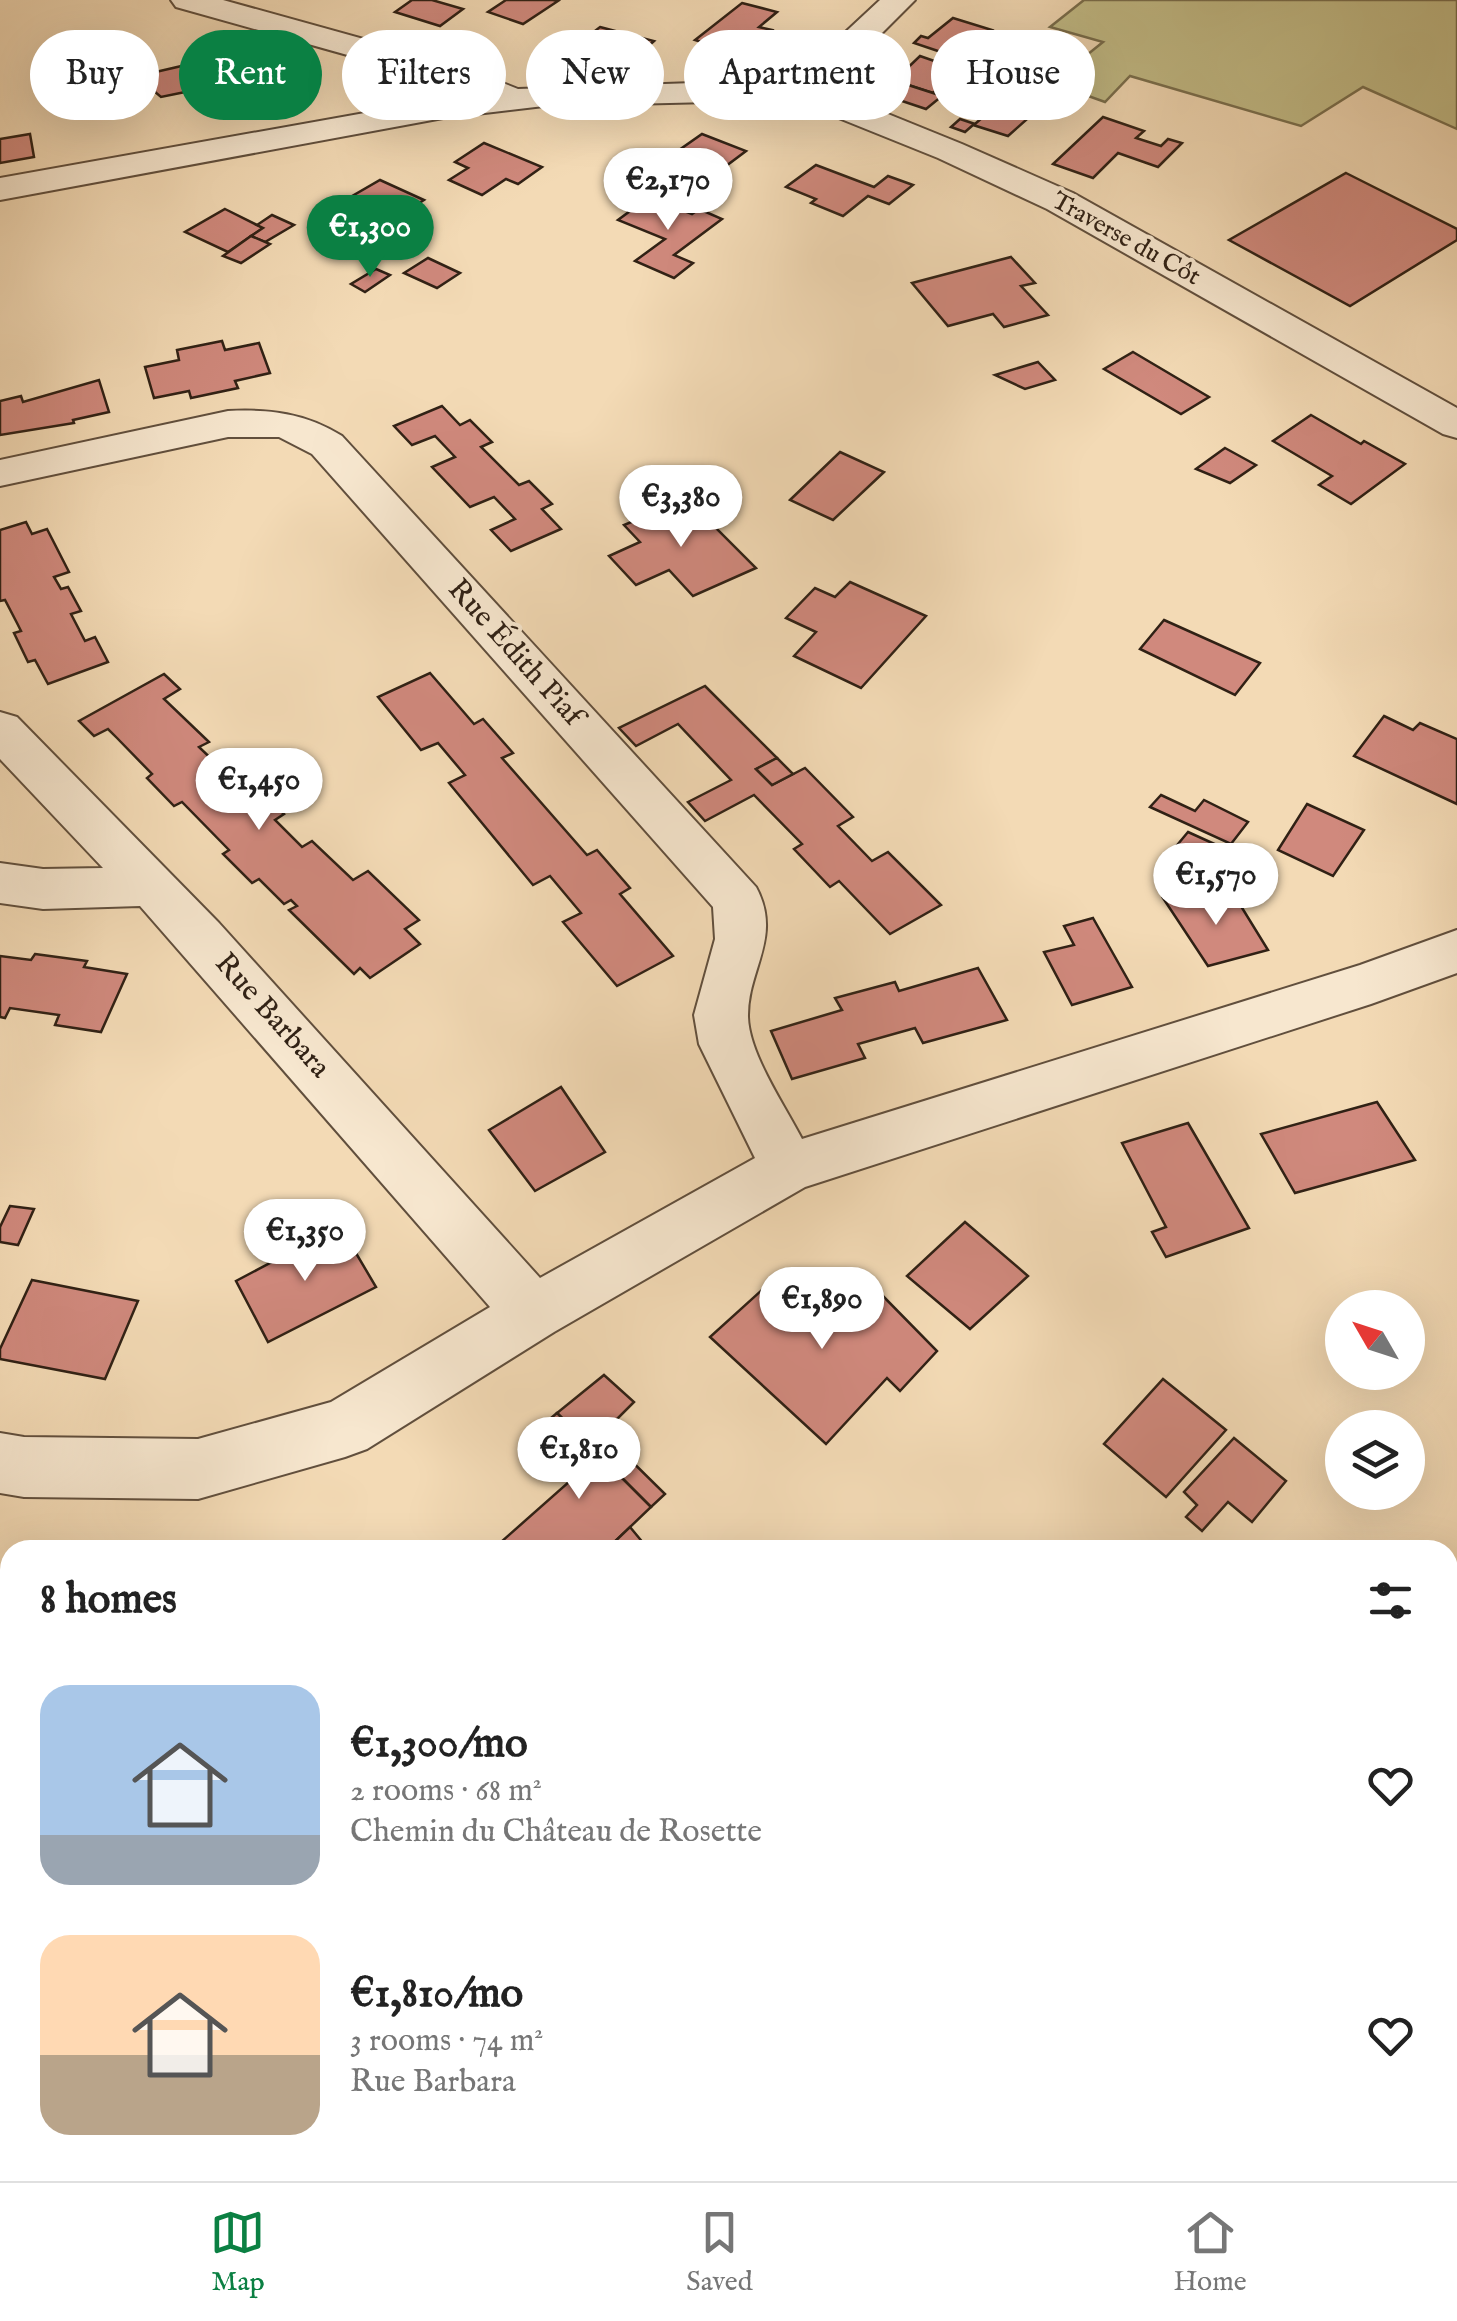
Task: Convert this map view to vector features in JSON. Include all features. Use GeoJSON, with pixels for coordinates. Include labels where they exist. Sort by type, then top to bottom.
{"type":"FeatureCollection","features":[{"type":"Feature","properties":{"kind":"street"},"geometry":{"type":"LineString","coordinates":[[867,30],[899,0]]}},
{"type":"Feature","properties":{"kind":"street"},"geometry":{"type":"LineString","coordinates":[[204,2],[444,72],[515,100]]}},
{"type":"Feature","properties":{"kind":"street"},"geometry":{"type":"LineString","coordinates":[[0,189],[442,108],[515,100],[684,94]]}},
{"type":"Feature","properties":{"kind":"street","name":"Traverse du Côt"},"geometry":{"type":"LineString","coordinates":[[872,120],[1060,201],[1457,425]]}},
{"type":"Feature","properties":{"kind":"street","name":"Rue Édith Piaf"},"geometry":{"type":"LineString","coordinates":[[0,473],[228,424],[266,422],[298,426],[327,446],[738,901],[741,939],[721,1015],[726,1044],[788,1168]]}},
{"type":"Feature","properties":{"kind":"street","name":"Rue Barbara"},"geometry":{"type":"LineString","coordinates":[[0,730],[151,886],[448,1212],[532,1312]]}},
{"type":"Feature","properties":{"kind":"street"},"geometry":{"type":"LineString","coordinates":[[0,883],[43,890],[151,886]]}},
{"type":"Feature","properties":{"kind":"street"},"geometry":{"type":"LineString","coordinates":[[0,1463],[24,1467],[198,1469],[345,1428],[532,1312],[788,1168],[1371,983],[1457,950]]}},
{"type":"Feature","properties":{"kind":"shaded area"},"geometry":{"type":"Polygon","coordinates":[[[1084,0],[1457,0],[1457,129],[1363,87],[1301,126],[1130,76],[1105,102],[1095,98],[1095,48],[1103,42],[1095,40],[1095,30],[1050,27],[1084,0]]]}},
{"type":"Feature","properties":{"kind":"building"},"geometry":{"type":"Polygon","coordinates":[[[412,0],[432,0],[463,9],[440,26],[395,12],[412,0]]]}},
{"type":"Feature","properties":{"kind":"building"},"geometry":{"type":"Polygon","coordinates":[[[506,0],[558,1],[523,24],[488,12],[506,0]]]}},
{"type":"Feature","properties":{"kind":"building"},"geometry":{"type":"Polygon","coordinates":[[[742,3],[777,12],[759,27],[772,30],[708,30],[742,3]]]}},
{"type":"Feature","properties":{"kind":"building"},"geometry":{"type":"Polygon","coordinates":[[[953,18],[992,30],[938,30],[953,18]]]}},
{"type":"Feature","properties":{"kind":"building"},"geometry":{"type":"Polygon","coordinates":[[[921,36],[931,36],[931,49],[914,43],[921,36]]]}},
{"type":"Feature","properties":{"kind":"building"},"geometry":{"type":"Polygon","coordinates":[[[920,56],[931,60],[931,92],[911,86],[911,65],[920,56]]]}},
{"type":"Feature","properties":{"kind":"building"},"geometry":{"type":"Polygon","coordinates":[[[179,67],[179,93],[159,95],[159,71],[179,67]]]}},
{"type":"Feature","properties":{"kind":"building"},"geometry":{"type":"Polygon","coordinates":[[[911,86],[931,92],[931,105],[926,109],[911,104],[911,86]]]}},
{"type":"Feature","properties":{"kind":"building"},"geometry":{"type":"Polygon","coordinates":[[[1103,117],[1144,131],[1136,138],[1161,146],[1168,139],[1182,143],[1158,167],[1118,153],[1093,178],[1053,164],[1103,117]]]}},
{"type":"Feature","properties":{"kind":"building"},"geometry":{"type":"Polygon","coordinates":[[[959,120],[975,124],[980,120],[1026,120],[1008,136],[973,125],[965,132],[951,127],[959,120]]]}},
{"type":"Feature","properties":{"kind":"building"},"geometry":{"type":"Polygon","coordinates":[[[30,134],[34,157],[0,163],[0,139],[30,134]]]}},
{"type":"Feature","properties":{"kind":"building"},"geometry":{"type":"Polygon","coordinates":[[[702,134],[746,151],[690,193],[636,171],[660,154],[669,157],[702,134]]]}},
{"type":"Feature","properties":{"kind":"building"},"geometry":{"type":"Polygon","coordinates":[[[484,143],[542,167],[518,184],[506,179],[482,195],[449,180],[468,168],[455,162],[484,143]]]}},
{"type":"Feature","properties":{"kind":"building"},"geometry":{"type":"Polygon","coordinates":[[[816,165],[874,187],[888,176],[913,185],[889,204],[868,196],[843,216],[786,187],[816,165]]]}},
{"type":"Feature","properties":{"kind":"building"},"geometry":{"type":"Polygon","coordinates":[[[1346,173],[1457,229],[1457,240],[1350,306],[1229,240],[1346,173]]]}},
{"type":"Feature","properties":{"kind":"building"},"geometry":{"type":"Polygon","coordinates":[[[380,180],[424,200],[369,235],[321,214],[380,180]]]}},
{"type":"Feature","properties":{"kind":"building"},"geometry":{"type":"Polygon","coordinates":[[[649,197],[692,214],[699,209],[722,219],[674,255],[693,263],[674,278],[635,261],[665,239],[618,220],[649,197]]]}},
{"type":"Feature","properties":{"kind":"building"},"geometry":{"type":"Polygon","coordinates":[[[225,209],[263,228],[228,252],[185,232],[225,209]]]}},
{"type":"Feature","properties":{"kind":"building"},"geometry":{"type":"Polygon","coordinates":[[[272,215],[294,225],[265,242],[251,236],[263,228],[257,225],[272,215]]]}},
{"type":"Feature","properties":{"kind":"building"},"geometry":{"type":"Polygon","coordinates":[[[251,236],[270,244],[241,263],[223,256],[251,236]]]}},
{"type":"Feature","properties":{"kind":"building"},"geometry":{"type":"Polygon","coordinates":[[[1011,257],[1035,283],[1021,286],[1048,315],[1004,327],[993,314],[948,326],[912,283],[1011,257]]]}},
{"type":"Feature","properties":{"kind":"building"},"geometry":{"type":"Polygon","coordinates":[[[428,258],[460,273],[437,288],[404,273],[428,258]]]}},
{"type":"Feature","properties":{"kind":"building"},"geometry":{"type":"Polygon","coordinates":[[[376,269],[390,275],[365,292],[351,284],[376,269]]]}},
{"type":"Feature","properties":{"kind":"building"},"geometry":{"type":"Polygon","coordinates":[[[222,341],[225,350],[259,343],[270,373],[235,381],[238,388],[191,398],[189,391],[154,398],[145,367],[179,360],[177,350],[222,341]]]}},
{"type":"Feature","properties":{"kind":"building"},"geometry":{"type":"Polygon","coordinates":[[[1133,352],[1209,397],[1181,414],[1104,369],[1133,352]]]}},
{"type":"Feature","properties":{"kind":"building"},"geometry":{"type":"Polygon","coordinates":[[[1038,362],[1055,380],[1025,389],[995,375],[1038,362]]]}},
{"type":"Feature","properties":{"kind":"building"},"geometry":{"type":"Polygon","coordinates":[[[99,380],[109,412],[73,420],[74,423],[0,435],[0,401],[21,396],[23,402],[99,380]]]}},
{"type":"Feature","properties":{"kind":"building"},"geometry":{"type":"Polygon","coordinates":[[[442,406],[460,425],[470,420],[492,442],[481,447],[519,485],[529,481],[552,504],[542,509],[561,529],[511,551],[491,530],[515,519],[494,497],[470,507],[432,467],[455,457],[435,436],[412,445],[394,426],[442,406]]]}},
{"type":"Feature","properties":{"kind":"building"},"geometry":{"type":"Polygon","coordinates":[[[1311,415],[1405,464],[1351,504],[1319,485],[1332,476],[1273,441],[1311,415]]]}},
{"type":"Feature","properties":{"kind":"building"},"geometry":{"type":"Polygon","coordinates":[[[1225,448],[1256,465],[1230,483],[1196,469],[1225,448]]]}},
{"type":"Feature","properties":{"kind":"building"},"geometry":{"type":"Polygon","coordinates":[[[840,452],[884,472],[833,520],[790,500],[840,452]]]}},
{"type":"Feature","properties":{"kind":"building"},"geometry":{"type":"Polygon","coordinates":[[[687,499],[756,568],[693,596],[669,570],[636,585],[609,556],[640,542],[624,525],[687,499]]]}},
{"type":"Feature","properties":{"kind":"building"},"geometry":{"type":"Polygon","coordinates":[[[26,522],[32,534],[47,529],[69,572],[54,577],[61,589],[68,587],[81,611],[71,614],[85,641],[95,637],[108,662],[48,684],[35,660],[28,662],[14,633],[21,631],[5,600],[0,601],[0,530],[26,522]]]}},
{"type":"Feature","properties":{"kind":"building"},"geometry":{"type":"Polygon","coordinates":[[[850,582],[926,616],[861,688],[794,656],[816,632],[786,618],[815,588],[835,597],[850,582]]]}},
{"type":"Feature","properties":{"kind":"building"},"geometry":{"type":"Polygon","coordinates":[[[1164,620],[1260,663],[1235,695],[1140,649],[1164,620]]]}},
{"type":"Feature","properties":{"kind":"building"},"geometry":{"type":"Polygon","coordinates":[[[430,673],[474,724],[483,719],[513,753],[502,758],[587,855],[597,850],[630,888],[620,894],[673,956],[617,986],[563,922],[581,913],[550,876],[533,885],[449,783],[465,775],[438,743],[421,750],[378,697],[430,673]]]}},
{"type":"Feature","properties":{"kind":"building"},"geometry":{"type":"Polygon","coordinates":[[[164,674],[180,689],[164,699],[209,742],[199,747],[225,772],[235,766],[284,814],[275,820],[302,847],[312,841],[353,880],[368,871],[419,920],[405,929],[420,944],[370,978],[360,968],[354,974],[289,910],[297,906],[291,900],[284,904],[259,879],[252,883],[223,854],[229,850],[182,802],[174,806],[147,778],[152,774],[108,729],[94,736],[79,721],[164,674]]]}},
{"type":"Feature","properties":{"kind":"building"},"geometry":{"type":"Polygon","coordinates":[[[705,686],[777,758],[756,769],[772,785],[805,768],[853,817],[838,826],[872,861],[888,852],[941,905],[890,934],[839,881],[830,887],[794,849],[802,844],[754,795],[705,821],[688,802],[731,780],[678,724],[636,746],[619,728],[705,686]]]}},
{"type":"Feature","properties":{"kind":"building"},"geometry":{"type":"Polygon","coordinates":[[[1384,716],[1413,730],[1420,723],[1457,739],[1457,804],[1354,756],[1384,716]]]}},
{"type":"Feature","properties":{"kind":"building"},"geometry":{"type":"Polygon","coordinates":[[[777,758],[793,774],[772,785],[756,769],[777,758]]]}},
{"type":"Feature","properties":{"kind":"building"},"geometry":{"type":"Polygon","coordinates":[[[1161,795],[1195,811],[1204,800],[1248,822],[1231,844],[1150,807],[1161,795]]]}},
{"type":"Feature","properties":{"kind":"building"},"geometry":{"type":"Polygon","coordinates":[[[1307,804],[1364,830],[1333,876],[1278,850],[1307,804]]]}},
{"type":"Feature","properties":{"kind":"building"},"geometry":{"type":"Polygon","coordinates":[[[1188,832],[1219,846],[1199,872],[1168,856],[1188,832]]]}},
{"type":"Feature","properties":{"kind":"building"},"geometry":{"type":"Polygon","coordinates":[[[1196,889],[1207,906],[1236,898],[1268,950],[1208,966],[1163,898],[1196,889]]]}},
{"type":"Feature","properties":{"kind":"building"},"geometry":{"type":"Polygon","coordinates":[[[1093,918],[1132,987],[1072,1005],[1044,952],[1074,945],[1064,926],[1093,918]]]}},
{"type":"Feature","properties":{"kind":"building"},"geometry":{"type":"Polygon","coordinates":[[[35,954],[87,961],[84,967],[127,974],[101,1032],[55,1025],[59,1015],[10,1008],[5,1018],[0,1017],[0,956],[31,960],[35,954]]]}},
{"type":"Feature","properties":{"kind":"building"},"geometry":{"type":"Polygon","coordinates":[[[978,968],[1007,1020],[923,1043],[915,1028],[858,1044],[865,1058],[792,1079],[771,1031],[842,1010],[835,998],[895,982],[899,991],[978,968]]]}},
{"type":"Feature","properties":{"kind":"building"},"geometry":{"type":"Polygon","coordinates":[[[561,1087],[605,1152],[535,1191],[489,1130],[561,1087]]]}},
{"type":"Feature","properties":{"kind":"building"},"geometry":{"type":"Polygon","coordinates":[[[1377,1102],[1415,1160],[1295,1193],[1261,1134],[1377,1102]]]}},
{"type":"Feature","properties":{"kind":"building"},"geometry":{"type":"Polygon","coordinates":[[[1188,1123],[1249,1228],[1166,1257],[1152,1232],[1166,1227],[1122,1143],[1188,1123]]]}},
{"type":"Feature","properties":{"kind":"building"},"geometry":{"type":"Polygon","coordinates":[[[10,1206],[34,1209],[18,1245],[0,1242],[0,1227],[10,1206]]]}},
{"type":"Feature","properties":{"kind":"building"},"geometry":{"type":"Polygon","coordinates":[[[965,1222],[1028,1276],[970,1329],[907,1276],[965,1222]]]}},
{"type":"Feature","properties":{"kind":"building"},"geometry":{"type":"Polygon","coordinates":[[[340,1226],[376,1287],[268,1342],[236,1281],[340,1226]]]}},
{"type":"Feature","properties":{"kind":"building"},"geometry":{"type":"Polygon","coordinates":[[[783,1271],[842,1323],[880,1293],[937,1351],[900,1391],[887,1378],[826,1444],[710,1337],[783,1271]]]}},
{"type":"Feature","properties":{"kind":"building"},"geometry":{"type":"Polygon","coordinates":[[[32,1280],[138,1301],[105,1379],[0,1359],[0,1349],[32,1280]]]}},
{"type":"Feature","properties":{"kind":"building"},"geometry":{"type":"Polygon","coordinates":[[[604,1375],[634,1402],[603,1433],[665,1494],[651,1507],[557,1413],[604,1375]]]}},
{"type":"Feature","properties":{"kind":"building"},"geometry":{"type":"Polygon","coordinates":[[[1163,1379],[1226,1430],[1166,1497],[1104,1444],[1163,1379]]]}},
{"type":"Feature","properties":{"kind":"building"},"geometry":{"type":"Polygon","coordinates":[[[557,1413],[651,1507],[616,1540],[503,1540],[578,1474],[538,1429],[557,1413]]]}},
{"type":"Feature","properties":{"kind":"building"},"geometry":{"type":"Polygon","coordinates":[[[1234,1438],[1286,1481],[1252,1522],[1228,1502],[1202,1531],[1186,1517],[1197,1505],[1184,1492],[1234,1438]]]}},
{"type":"Feature","properties":{"kind":"building"},"geometry":{"type":"Polygon","coordinates":[[[630,1527],[641,1540],[616,1540],[630,1527]]]}}]}
